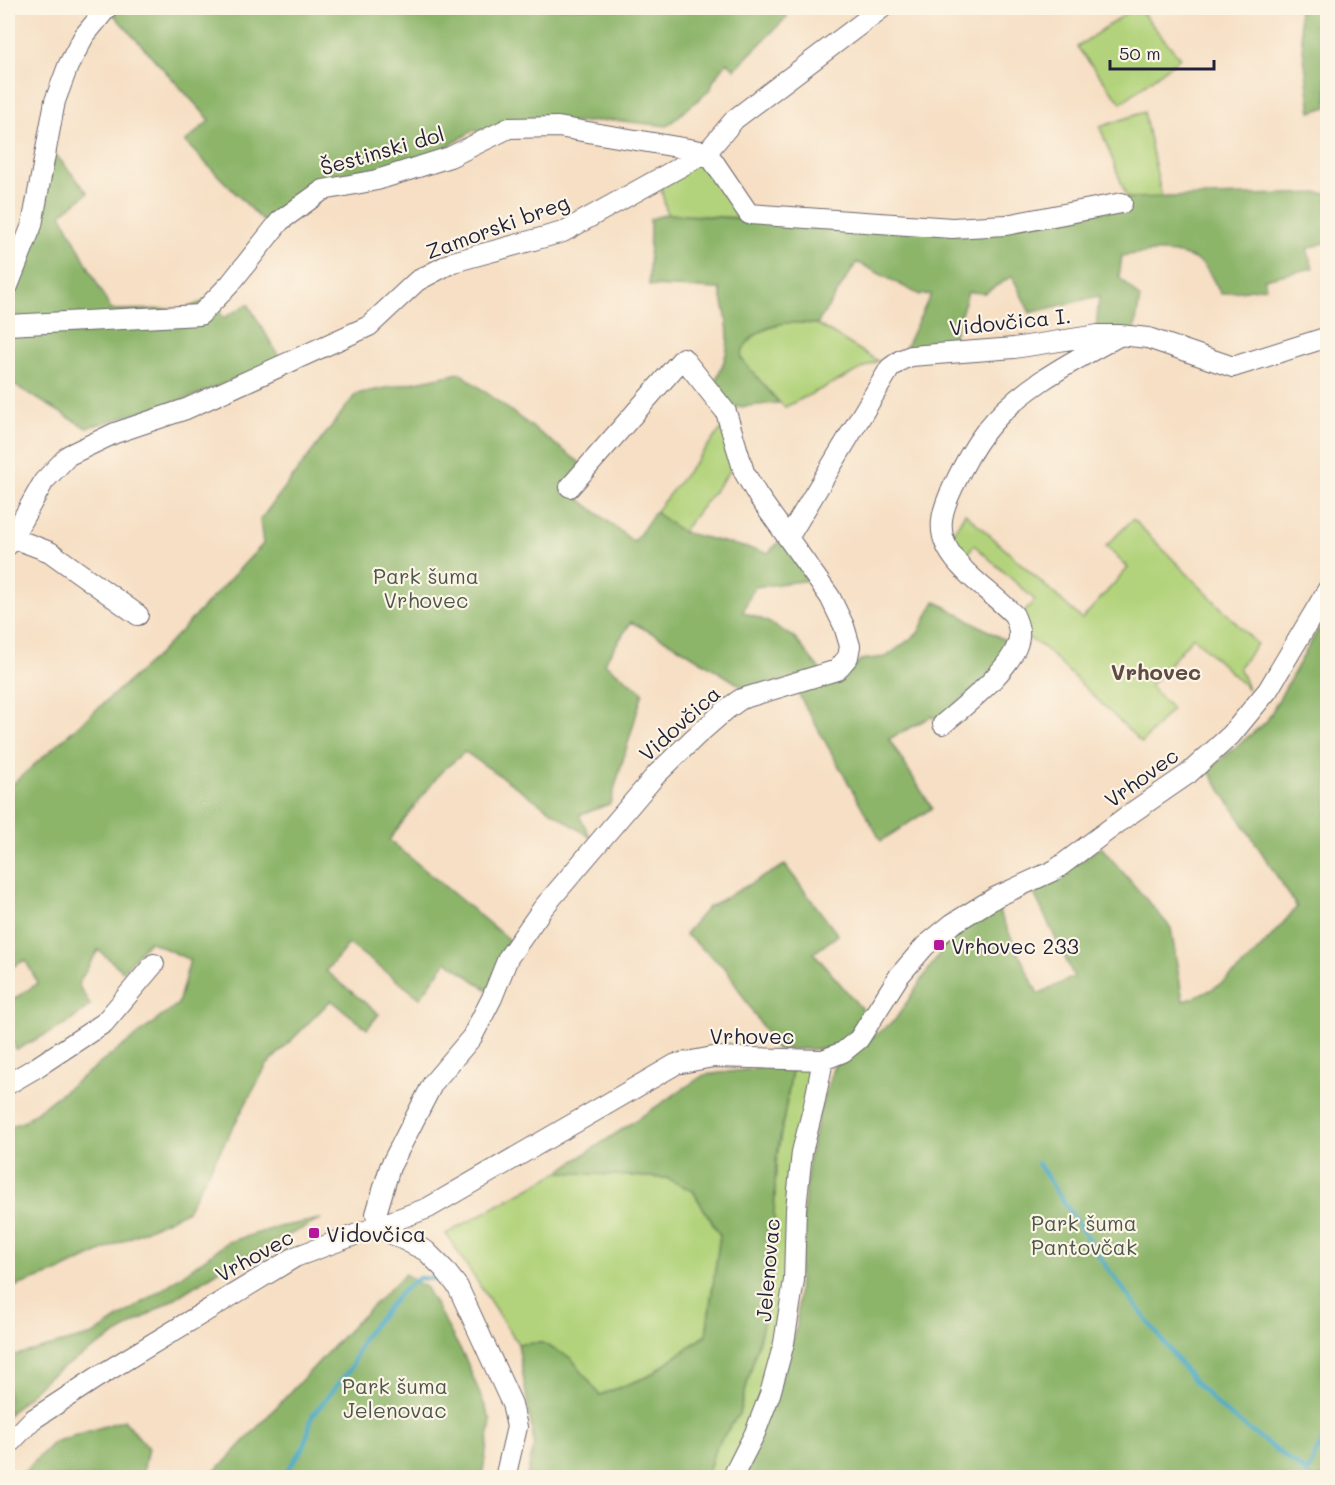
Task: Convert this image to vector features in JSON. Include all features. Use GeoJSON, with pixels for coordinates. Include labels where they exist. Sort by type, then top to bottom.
{"type":"FeatureCollection","features":[{"type":"Feature","properties":{"kind":"street"},"geometry":{"type":"LineString","coordinates":[[8,286],[32,225],[55,101],[68,66],[84,36],[107,8]]}},
{"type":"Feature","properties":{"kind":"street","name":"Zamorski breg"},"geometry":{"type":"LineString","coordinates":[[10,541],[44,481],[69,455],[115,433],[186,409],[369,326],[417,281],[453,262],[563,232],[707,152],[735,119],[882,8]]}},
{"type":"Feature","properties":{"kind":"street","name":"Šestinski dol"},"geometry":{"type":"LineString","coordinates":[[8,325],[200,315],[230,284],[280,220],[323,190],[377,180],[450,157],[509,128],[558,127],[707,152]]}},
{"type":"Feature","properties":{"kind":"street"},"geometry":{"type":"LineString","coordinates":[[707,152],[749,214],[952,228],[1006,225],[1122,203]]}},
{"type":"Feature","properties":{"kind":"street","name":"Vidovčica I."},"geometry":{"type":"LineString","coordinates":[[788,538],[882,379],[890,368],[912,356],[1014,348],[1098,335],[1120,335],[1148,338],[1233,367],[1328,337]]}},
{"type":"Feature","properties":{"kind":"street"},"geometry":{"type":"LineString","coordinates":[[943,724],[983,691],[1012,656],[1019,637],[1014,615],[962,566],[946,546],[941,524],[945,503],[964,463],[985,432],[1005,410],[1072,361],[1120,335]]}},
{"type":"Feature","properties":{"kind":"street","name":"Vidovčica"},"geometry":{"type":"LineString","coordinates":[[378,1227],[376,1214],[390,1167],[433,1083],[472,1037],[492,998],[508,958],[543,908],[656,775],[727,710],[741,699],[837,670],[848,657],[850,646],[844,626],[830,597],[758,496],[744,472],[726,412],[683,358],[570,487]]}},
{"type":"Feature","properties":{"kind":"street"},"geometry":{"type":"LineString","coordinates":[[10,541],[50,552],[138,615]]}},
{"type":"Feature","properties":{"kind":"street","name":"Vrhovec"},"geometry":{"type":"LineString","coordinates":[[8,1445],[32,1420],[295,1257],[428,1208],[676,1064],[713,1057],[823,1060],[843,1052],[859,1039],[899,976],[925,946],[949,926],[996,897],[1055,870],[1188,774],[1231,735],[1268,690],[1328,589]]}},
{"type":"Feature","properties":{"kind":"street"},"geometry":{"type":"LineString","coordinates":[[8,1083],[38,1067],[104,1023],[154,964]]}},
{"type":"Feature","properties":{"kind":"street","name":"Jelenovac"},"geometry":{"type":"LineString","coordinates":[[732,1478],[755,1432],[770,1394],[784,1343],[794,1280],[796,1209],[802,1152],[823,1060]]}},
{"type":"Feature","properties":{"kind":"street"},"geometry":{"type":"LineString","coordinates":[[378,1227],[426,1251],[458,1287],[512,1404],[517,1427],[505,1478]]}},
{"type":"Feature","properties":{"kind":"green space"},"geometry":{"type":"Polygon","coordinates":[[[118,8],[781,8],[787,17],[735,69],[727,62],[713,81],[711,89],[667,126],[612,120],[472,131],[441,151],[419,160],[337,179],[266,224],[185,142],[210,120],[112,13],[118,8]]]}},
{"type":"Feature","properties":{"kind":"green space"},"geometry":{"type":"Polygon","coordinates":[[[1134,8],[1138,8],[1180,58],[1121,103],[1077,47],[1134,8]]]}},
{"type":"Feature","properties":{"kind":"green space"},"geometry":{"type":"Polygon","coordinates":[[[1298,8],[1327,8],[1327,107],[1311,112],[1298,8]]]}},
{"type":"Feature","properties":{"kind":"green space"},"geometry":{"type":"Polygon","coordinates":[[[1144,112],[1162,199],[1127,198],[1100,127],[1144,112]]]}},
{"type":"Feature","properties":{"kind":"green space"},"geometry":{"type":"Polygon","coordinates":[[[50,148],[88,193],[61,214],[111,310],[184,309],[210,299],[224,318],[248,304],[281,360],[189,398],[86,428],[8,381],[8,311],[38,224],[50,148]]]}},
{"type":"Feature","properties":{"kind":"green space"},"geometry":{"type":"Polygon","coordinates":[[[705,158],[745,218],[667,214],[660,184],[705,158]]]}},
{"type":"Feature","properties":{"kind":"green space"},"geometry":{"type":"Polygon","coordinates":[[[1327,193],[1327,242],[1307,249],[1313,268],[1264,279],[1266,287],[1221,294],[1206,268],[1191,257],[1172,252],[1122,256],[1119,277],[1140,298],[1134,333],[1096,330],[1099,296],[1030,313],[1012,276],[985,293],[968,292],[950,348],[902,355],[931,294],[920,295],[857,262],[817,324],[791,323],[773,326],[758,333],[746,345],[741,358],[779,403],[728,408],[712,386],[724,361],[728,339],[720,289],[649,286],[650,219],[667,214],[960,232],[1127,198],[1327,193]]]}},
{"type":"Feature","properties":{"kind":"green space"},"geometry":{"type":"Polygon","coordinates":[[[785,322],[817,324],[878,361],[785,407],[740,358],[745,344],[756,334],[785,322]]]}},
{"type":"Feature","properties":{"kind":"green space","name":"Park šuma Vrhovec"},"geometry":{"type":"Polygon","coordinates":[[[460,373],[583,465],[571,492],[634,542],[655,512],[682,532],[768,553],[783,538],[811,580],[754,587],[743,612],[766,621],[794,637],[822,672],[746,689],[677,646],[631,622],[604,663],[643,692],[610,804],[579,815],[591,838],[465,752],[441,772],[389,840],[509,940],[489,991],[447,961],[420,998],[349,944],[326,971],[379,1014],[367,1029],[331,1000],[267,1065],[187,1211],[57,1272],[8,1289],[8,1127],[23,1122],[178,1004],[190,960],[149,941],[123,971],[98,950],[78,984],[90,1005],[68,1023],[16,1050],[8,1027],[8,1003],[38,983],[25,960],[8,969],[8,788],[158,655],[263,544],[260,520],[356,394],[460,373]]]}},
{"type":"Feature","properties":{"kind":"green space"},"geometry":{"type":"Polygon","coordinates":[[[726,423],[737,462],[682,532],[655,512],[726,423]]]}},
{"type":"Feature","properties":{"kind":"green space"},"geometry":{"type":"Polygon","coordinates":[[[965,513],[1082,619],[1128,568],[1106,546],[1133,519],[1257,644],[1239,667],[1248,689],[1193,637],[1150,686],[1172,709],[1142,743],[1043,647],[1025,636],[1022,615],[1035,600],[974,545],[963,560],[950,538],[965,513]]]}},
{"type":"Feature","properties":{"kind":"green space"},"geometry":{"type":"Polygon","coordinates":[[[935,601],[1010,643],[991,673],[937,722],[932,716],[889,739],[932,808],[881,841],[795,688],[831,682],[847,674],[860,660],[886,657],[918,633],[935,601]]]}},
{"type":"Feature","properties":{"kind":"green space","name":"Park šuma Pantovčak"},"geometry":{"type":"Polygon","coordinates":[[[1327,614],[1327,1477],[734,1478],[778,1386],[797,1326],[800,1244],[809,1158],[820,1109],[834,1066],[895,1020],[955,930],[995,903],[1038,994],[1074,977],[1032,889],[1063,872],[1067,876],[1070,874],[1067,870],[1101,847],[1171,928],[1183,1001],[1217,986],[1246,963],[1297,907],[1208,770],[1266,722],[1327,614]]]}},
{"type":"Feature","properties":{"kind":"green space"},"geometry":{"type":"Polygon","coordinates":[[[785,865],[838,935],[814,953],[865,1013],[848,1037],[830,1049],[776,1049],[726,969],[685,934],[708,907],[785,865]]]}},
{"type":"Feature","properties":{"kind":"green space"},"geometry":{"type":"Polygon","coordinates":[[[793,1064],[813,1068],[791,1264],[771,1375],[726,1477],[704,1478],[708,1473],[715,1448],[739,1414],[765,1317],[773,1245],[776,1162],[793,1064]]]}},
{"type":"Feature","properties":{"kind":"green space"},"geometry":{"type":"Polygon","coordinates":[[[793,1064],[776,1162],[773,1245],[765,1317],[739,1414],[715,1448],[708,1473],[704,1477],[527,1477],[534,1444],[518,1344],[542,1343],[571,1358],[600,1395],[649,1376],[706,1335],[720,1235],[693,1191],[666,1178],[558,1172],[704,1075],[793,1064]]]}},
{"type":"Feature","properties":{"kind":"green space"},"geometry":{"type":"Polygon","coordinates":[[[558,1172],[666,1178],[693,1191],[720,1235],[706,1334],[649,1376],[600,1395],[571,1358],[542,1343],[518,1344],[446,1234],[558,1172]]]}},
{"type":"Feature","properties":{"kind":"green space"},"geometry":{"type":"Polygon","coordinates":[[[321,1219],[227,1266],[49,1376],[8,1415],[8,1355],[16,1355],[93,1335],[163,1289],[228,1242],[278,1227],[321,1219]]]}},
{"type":"Feature","properties":{"kind":"green space","name":"Park šuma Jelenovac"},"geometry":{"type":"Polygon","coordinates":[[[405,1274],[426,1288],[466,1360],[491,1421],[482,1477],[207,1477],[225,1462],[355,1323],[405,1274]]]}},
{"type":"Feature","properties":{"kind":"green space"},"geometry":{"type":"Polygon","coordinates":[[[124,1420],[148,1448],[142,1477],[19,1477],[54,1442],[124,1420]]]}},
{"type":"Feature","properties":{"kind":"waterway"},"geometry":{"type":"LineString","coordinates":[[1038,1163],[1105,1265],[1191,1378],[1225,1412],[1306,1472]]}},
{"type":"Feature","properties":{"kind":"waterway"},"geometry":{"type":"LineString","coordinates":[[282,1478],[305,1445],[312,1416],[351,1368],[362,1339],[402,1291],[419,1278],[440,1279]]}},
{"type":"Feature","properties":{"kind":"waterway"},"geometry":{"type":"LineString","coordinates":[[1305,1478],[1328,1428]]}},
{"type":"Feature","properties":{"kind":"place","name":"Vrhovec 233"},"geometry":{"type":"Point","coordinates":[939,945]}},
{"type":"Feature","properties":{"kind":"place","name":"Vidovčica"},"geometry":{"type":"Point","coordinates":[314,1233]}},
{"type":"Feature","properties":{"kind":"district","name":"Vrhovec"},"geometry":{"type":"Point","coordinates":[1156,671]}}]}
